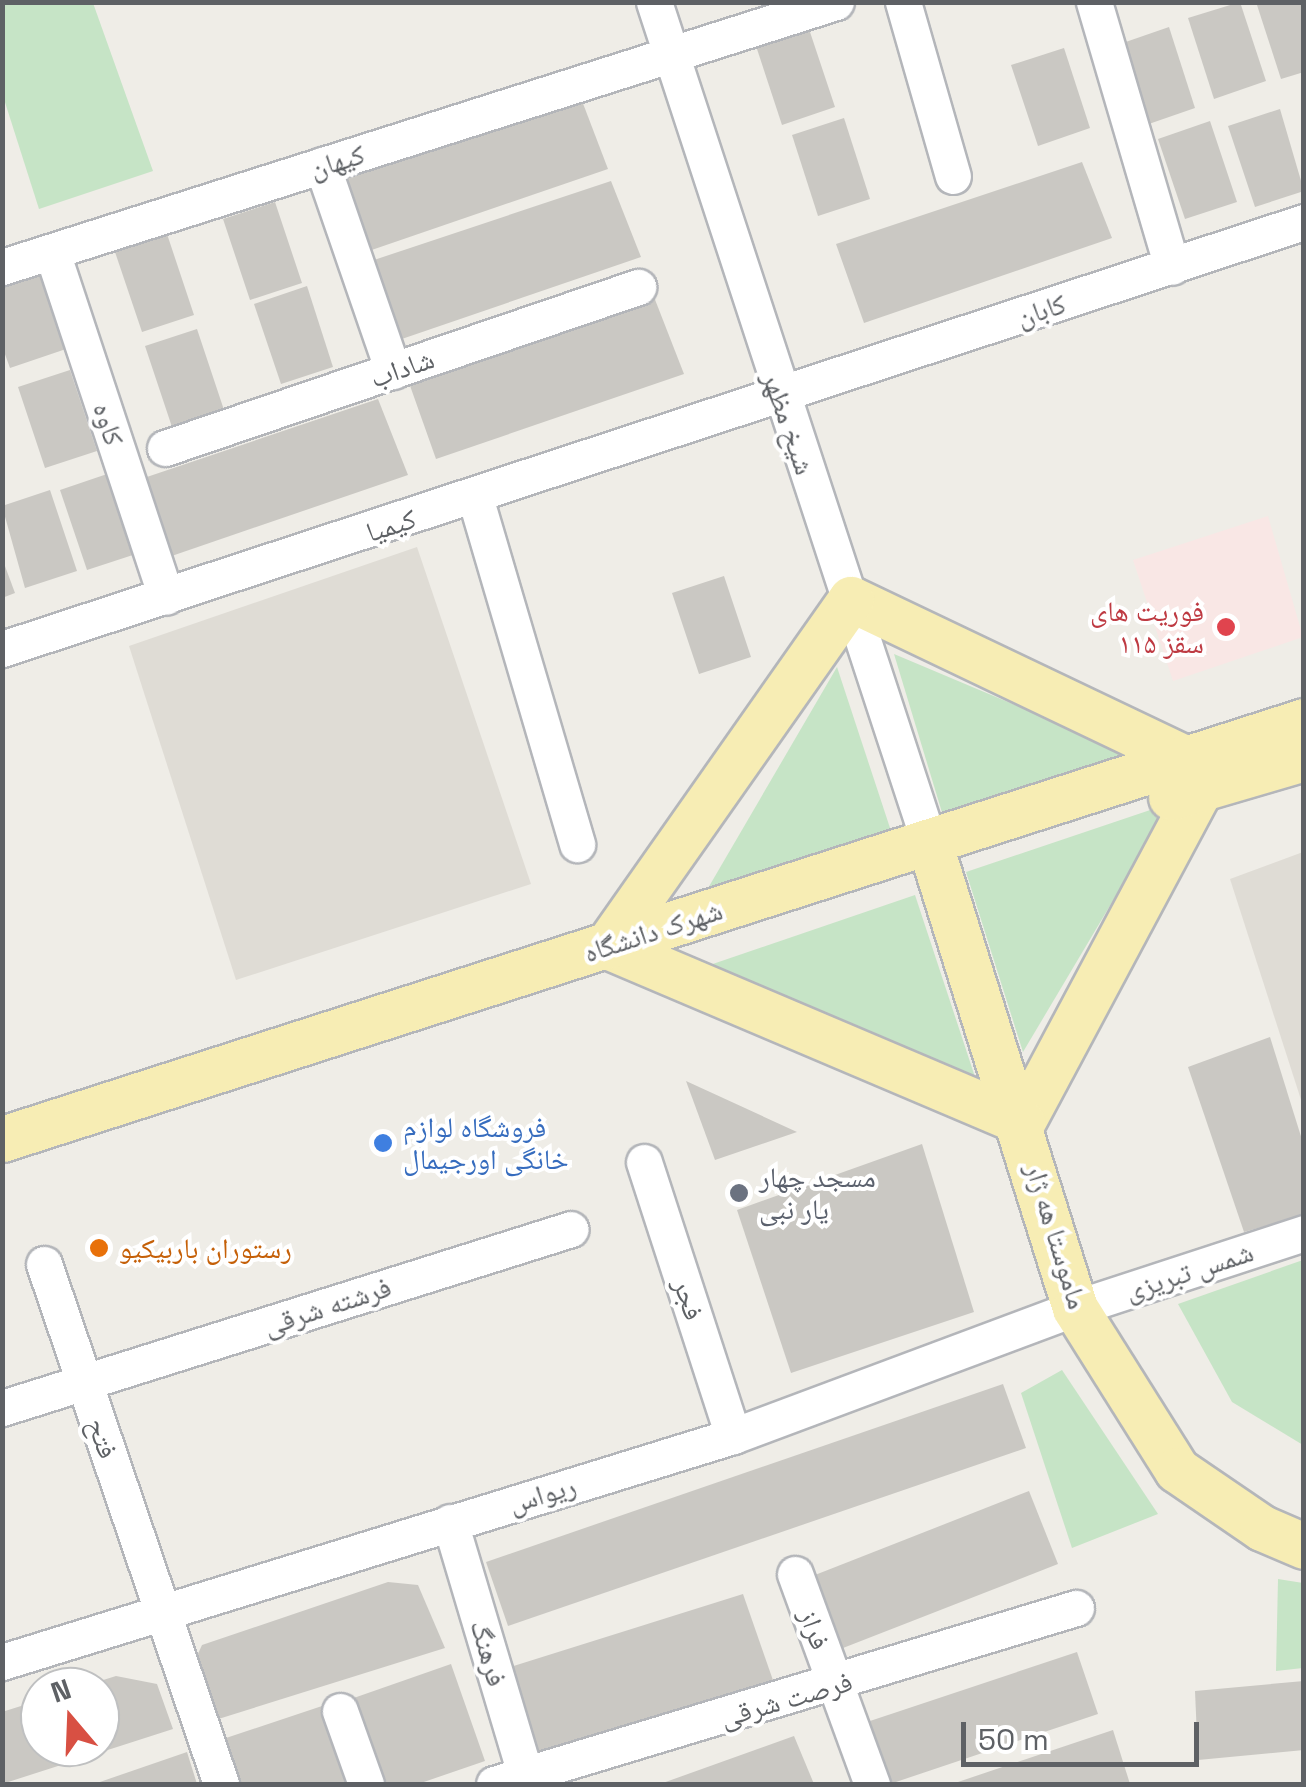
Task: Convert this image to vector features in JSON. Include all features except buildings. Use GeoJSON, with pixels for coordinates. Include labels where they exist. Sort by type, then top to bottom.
{"type":"FeatureCollection","features":[{"type":"Feature","properties":{"kind":"main road"},"geometry":{"type":"LineString","coordinates":[[1192,774],[1022,1122],[607,946],[851,600],[1192,774],[1304,758]]}},
{"type":"Feature","properties":{"kind":"main road"},"geometry":{"type":"LineString","coordinates":[[2,1171],[649,964],[934,857],[1062,826],[1192,774],[1304,721]]}},
{"type":"Feature","properties":{"kind":"main road","name":"شهرک دانشگاه"},"geometry":{"type":"LineString","coordinates":[[2,1139],[607,946],[934,857]]}},
{"type":"Feature","properties":{"kind":"main road","name":"ماموستا هه ژار"},"geometry":{"type":"LineString","coordinates":[[934,857],[1022,1122],[1076,1308],[1177,1470],[1262,1528],[1304,1546]]}},
{"type":"Feature","properties":{"kind":"street","name":"شیخ مظهر"},"geometry":{"type":"LineString","coordinates":[[654,2],[778,396],[851,600],[934,857]]}},
{"type":"Feature","properties":{"kind":"street","name":"کیهان"},"geometry":{"type":"LineString","coordinates":[[2,267],[672,58],[836,2]]}},
{"type":"Feature","properties":{"kind":"street"},"geometry":{"type":"LineString","coordinates":[[903,2],[953,176]]}},
{"type":"Feature","properties":{"kind":"street"},"geometry":{"type":"LineString","coordinates":[[1094,2],[1172,267]]}},
{"type":"Feature","properties":{"kind":"street"},"geometry":{"type":"LineString","coordinates":[[322,165],[393,371]]}},
{"type":"Feature","properties":{"kind":"street","name":"کابان"},"geometry":{"type":"LineString","coordinates":[[778,396],[1304,222]]}},
{"type":"Feature","properties":{"kind":"street","name":"کاوه"},"geometry":{"type":"LineString","coordinates":[[52,252],[166,597]]}},
{"type":"Feature","properties":{"kind":"street","name":"شاداب"},"geometry":{"type":"LineString","coordinates":[[165,448],[638,287]]}},
{"type":"Feature","properties":{"kind":"street","name":"کیمیا"},"geometry":{"type":"LineString","coordinates":[[2,649],[475,498],[778,396]]}},
{"type":"Feature","properties":{"kind":"street"},"geometry":{"type":"LineString","coordinates":[[475,498],[578,844]]}},
{"type":"Feature","properties":{"kind":"street","name":"فجر"},"geometry":{"type":"LineString","coordinates":[[644,1162],[733,1436]]}},
{"type":"Feature","properties":{"kind":"street","name":"فرشته شرقی"},"geometry":{"type":"LineString","coordinates":[[2,1408],[570,1229]]}},
{"type":"Feature","properties":{"kind":"street","name":"شمس تبریزی"},"geometry":{"type":"LineString","coordinates":[[1076,1308],[1304,1233]]}},
{"type":"Feature","properties":{"kind":"street","name":"فتح"},"geometry":{"type":"LineString","coordinates":[[44,1264],[221,1784]]}},
{"type":"Feature","properties":{"kind":"street","name":"ریواس"},"geometry":{"type":"LineString","coordinates":[[2,1662],[733,1436],[1076,1308]]}},
{"type":"Feature","properties":{"kind":"street","name":"فرهنگ"},"geometry":{"type":"LineString","coordinates":[[450,1522],[516,1781]]}},
{"type":"Feature","properties":{"kind":"street","name":"فراز"},"geometry":{"type":"LineString","coordinates":[[795,1574],[872,1784]]}},
{"type":"Feature","properties":{"kind":"street","name":"فرصت شرقی"},"geometry":{"type":"LineString","coordinates":[[516,1781],[1076,1608]]}},
{"type":"Feature","properties":{"kind":"street"},"geometry":{"type":"LineString","coordinates":[[340,1711],[366,1784]]}},
{"type":"Feature","properties":{"kind":"shaded area"},"geometry":{"type":"Polygon","coordinates":[[[1268,516],[1303,637],[1173,681],[1133,560],[1268,516]]]}},
{"type":"Feature","properties":{"kind":"shaded area"},"geometry":{"type":"Polygon","coordinates":[[[417,547],[531,884],[236,980],[129,646],[417,547]]]}},
{"type":"Feature","properties":{"kind":"shaded area"},"geometry":{"type":"Polygon","coordinates":[[[1304,852],[1303,1106],[1230,879],[1304,852]]]}},
{"type":"Feature","properties":{"kind":"green space"},"geometry":{"type":"Polygon","coordinates":[[[2,3],[93,3],[153,171],[39,209],[3,96],[2,3]]]}},
{"type":"Feature","properties":{"kind":"green space"},"geometry":{"type":"Polygon","coordinates":[[[894,654],[1139,757],[944,819],[894,654]]]}},
{"type":"Feature","properties":{"kind":"green space"},"geometry":{"type":"Polygon","coordinates":[[[837,667],[893,837],[697,907],[837,667]]]}},
{"type":"Feature","properties":{"kind":"green space"},"geometry":{"type":"Polygon","coordinates":[[[1171,803],[1023,1052],[966,872],[1171,803]]]}},
{"type":"Feature","properties":{"kind":"green space"},"geometry":{"type":"Polygon","coordinates":[[[915,895],[977,1083],[704,967],[915,895]]]}},
{"type":"Feature","properties":{"kind":"green space"},"geometry":{"type":"Polygon","coordinates":[[[1304,1260],[1303,1445],[1232,1402],[1178,1304],[1304,1260]]]}},
{"type":"Feature","properties":{"kind":"green space"},"geometry":{"type":"Polygon","coordinates":[[[1062,1370],[1158,1514],[1072,1548],[1021,1393],[1062,1370]]]}},
{"type":"Feature","properties":{"kind":"green space"},"geometry":{"type":"Polygon","coordinates":[[[1278,1579],[1303,1583],[1303,1668],[1276,1671],[1278,1579]]]}},
{"type":"Feature","properties":{"kind":"place","name":"فوریت های ۱۱۵ سقز"},"geometry":{"type":"Point","coordinates":[1226,627]}},
{"type":"Feature","properties":{"kind":"place","name":"فروشگاه لوازم خانگی اورجیمال"},"geometry":{"type":"Point","coordinates":[383,1143]}},
{"type":"Feature","properties":{"kind":"place","name":"مسجد چهار یار نبی"},"geometry":{"type":"Point","coordinates":[739,1193]}},
{"type":"Feature","properties":{"kind":"place","name":"رستوران باربیکیو"},"geometry":{"type":"Point","coordinates":[99,1248]}}]}
